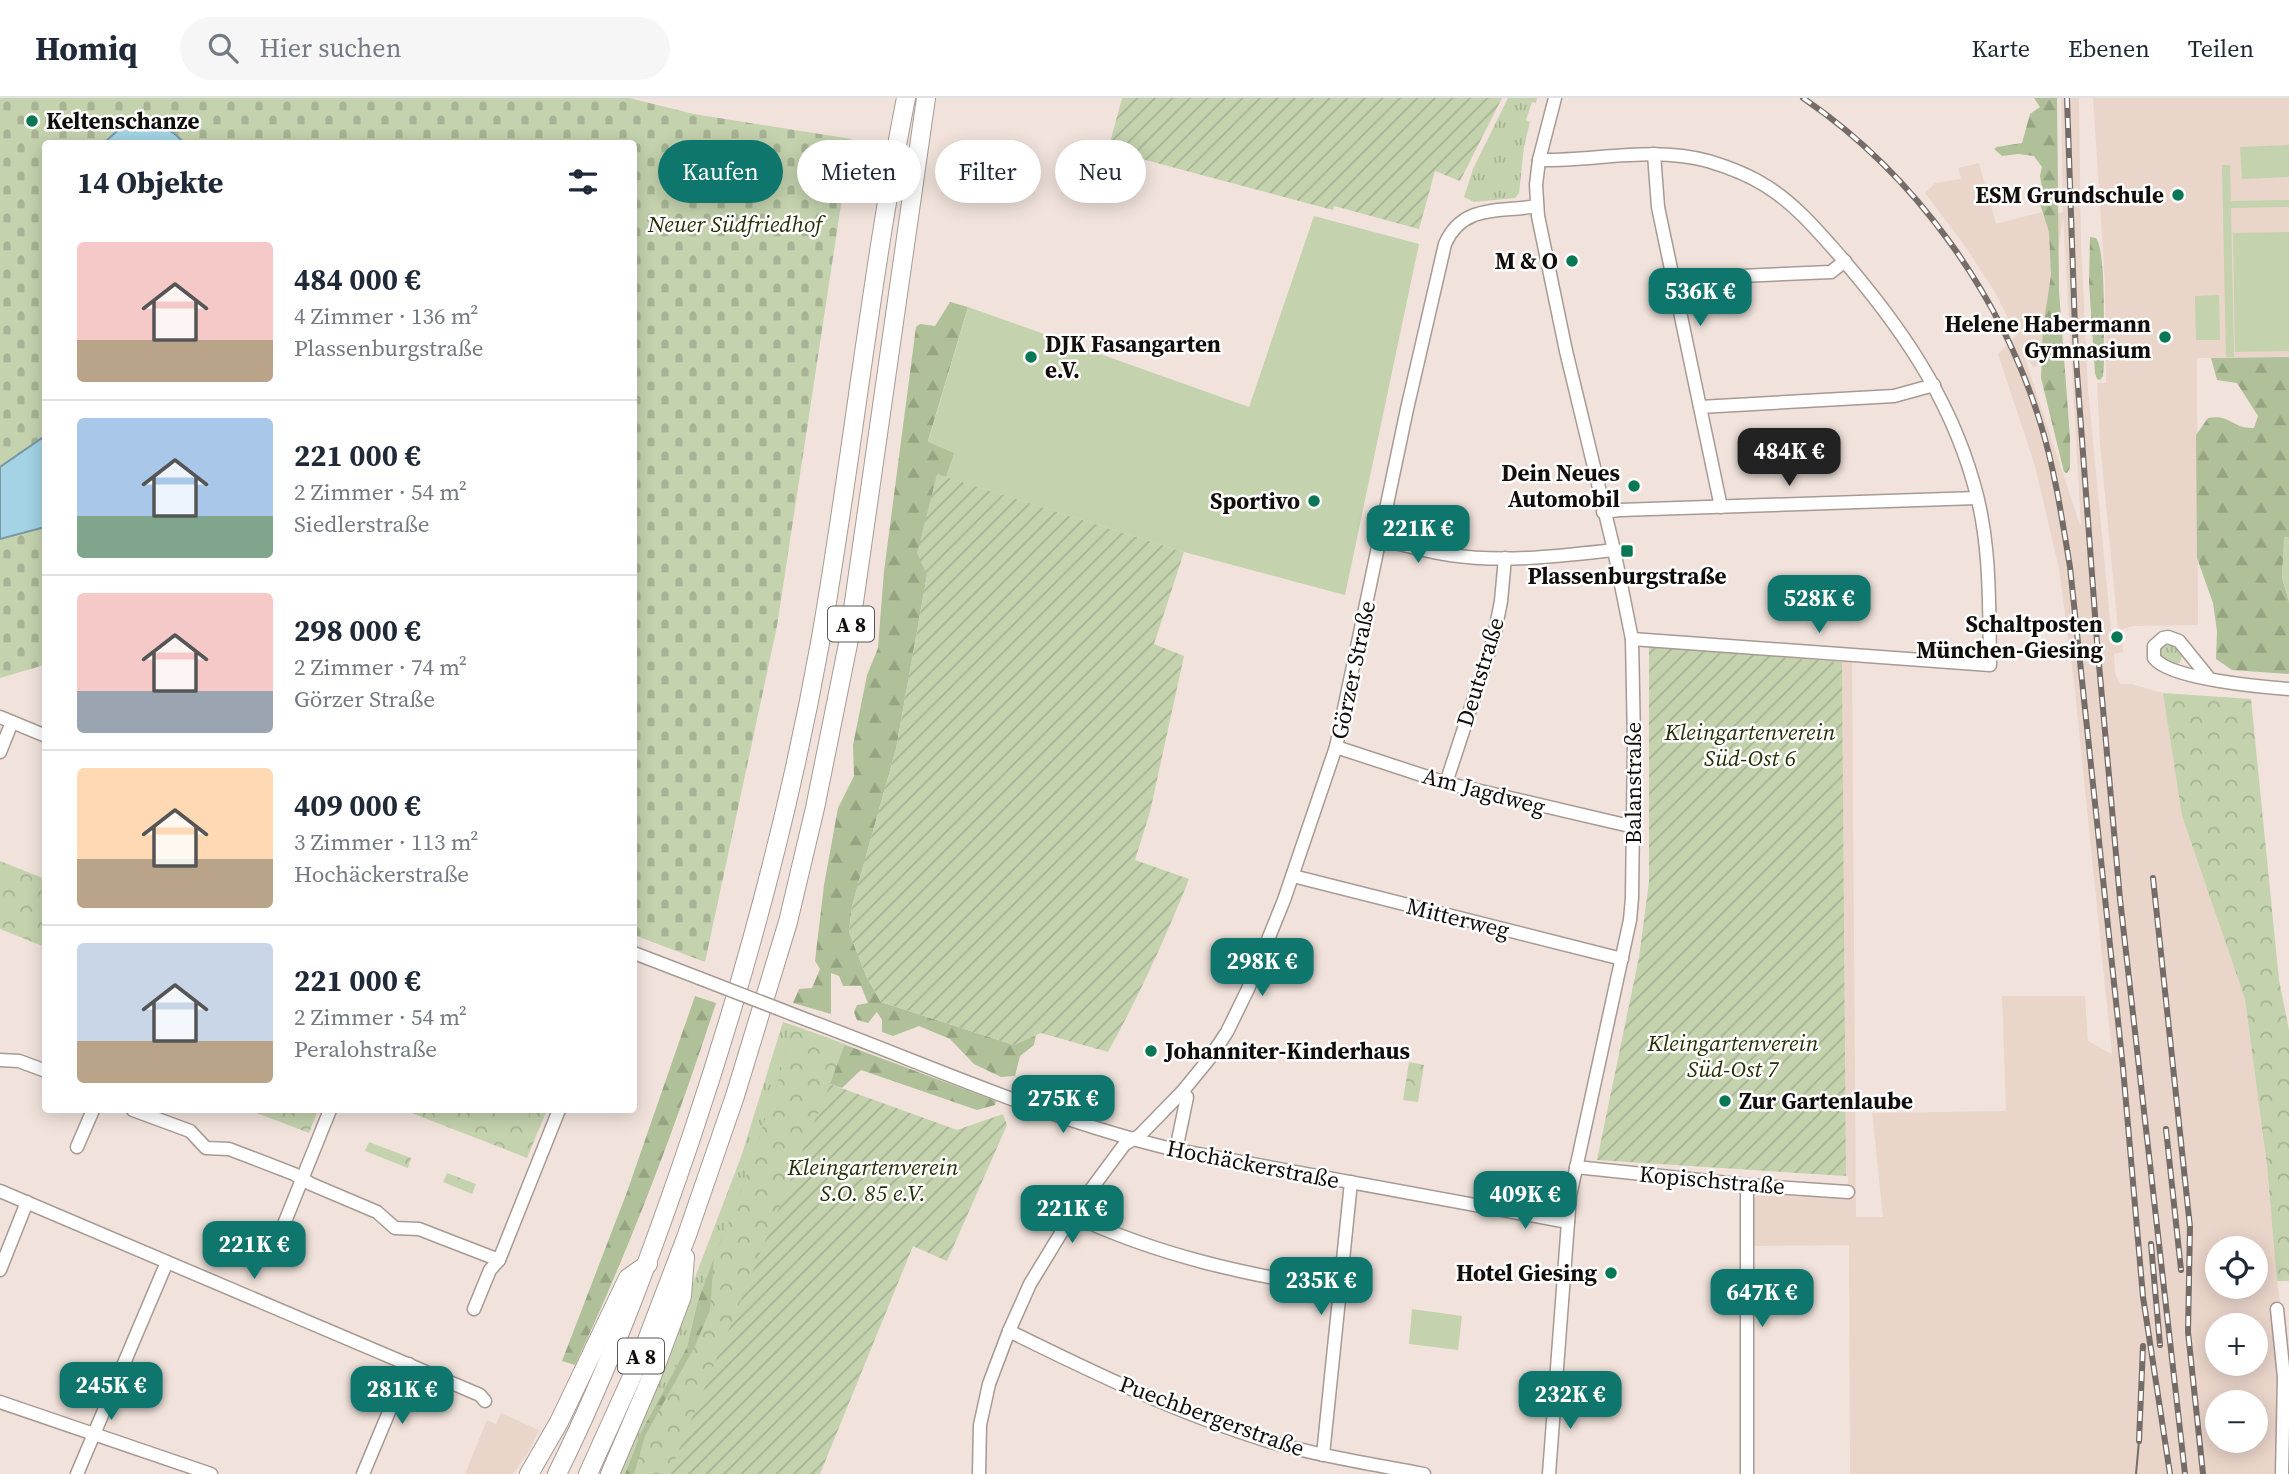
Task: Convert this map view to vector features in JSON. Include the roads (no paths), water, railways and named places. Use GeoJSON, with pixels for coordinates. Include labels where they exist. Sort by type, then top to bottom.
{"type":"FeatureCollection","features":[{"type":"Feature","properties":{"kind":"highway","name":"A 8"},"geometry":{"type":"LineString","coordinates":[[557,1474],[575,1438],[648,1264],[743,973],[789,800],[821,639],[895,149],[906,98]]}},
{"type":"Feature","properties":{"kind":"highway","name":"A 8"},"geometry":{"type":"LineString","coordinates":[[588,1474],[639,1360],[687,1236],[735,1096],[788,922],[818,795],[848,644],[926,98]]}},
{"type":"Feature","properties":{"kind":"highway"},"geometry":{"type":"LineString","coordinates":[[610,1474],[682,1296],[687,1236]]}},
{"type":"Feature","properties":{"kind":"highway"},"geometry":{"type":"LineString","coordinates":[[529,1474],[559,1422],[628,1278],[648,1264]]}},
{"type":"Feature","properties":{"kind":"highway"},"geometry":{"type":"LineString","coordinates":[[617,1474],[629,1430]]}},
{"type":"Feature","properties":{"kind":"street","name":"Balanstraße"},"geometry":{"type":"LineString","coordinates":[[1549,1474],[1568,1222],[1576,1167],[1622,959],[1632,898],[1634,827],[1632,639],[1614,550],[1546,261],[1537,206],[1539,160],[1555,98]]}},
{"type":"Feature","properties":{"kind":"street"},"geometry":{"type":"LineString","coordinates":[[1539,160],[1654,154],[1681,156],[1708,161],[1739,172],[1766,186],[1790,204],[1844,261],[1903,334],[1934,384],[1964,455],[1977,498],[1987,562],[1990,665],[1632,639]]}},
{"type":"Feature","properties":{"kind":"street"},"geometry":{"type":"LineString","coordinates":[[1654,154],[1658,206],[1721,507]]}},
{"type":"Feature","properties":{"kind":"street","name":"Görzer Straße"},"geometry":{"type":"LineString","coordinates":[[979,1474],[978,1446],[982,1411],[993,1372],[1030,1284],[1072,1215],[1124,1145],[1135,1140],[1182,1092],[1227,1032],[1264,952],[1293,876],[1336,747],[1407,409],[1449,234],[1466,217],[1477,213],[1537,206]]}},
{"type":"Feature","properties":{"kind":"street"},"geometry":{"type":"LineString","coordinates":[[1673,279],[1831,272],[1844,261]]}},
{"type":"Feature","properties":{"kind":"street"},"geometry":{"type":"LineString","coordinates":[[1700,407],[1894,396],[1934,384]]}},
{"type":"Feature","properties":{"kind":"street"},"geometry":{"type":"LineString","coordinates":[[1604,512],[1977,498]]}},
{"type":"Feature","properties":{"kind":"street"},"geometry":{"type":"LineString","coordinates":[[1381,540],[1450,555],[1505,558],[1562,556],[1614,550]]}},
{"type":"Feature","properties":{"kind":"street","name":"Deutstraße"},"geometry":{"type":"LineString","coordinates":[[1446,783],[1494,637],[1505,558]]}},
{"type":"Feature","properties":{"kind":"street"},"geometry":{"type":"LineString","coordinates":[[2209,678],[2247,686],[2289,689]]}},
{"type":"Feature","properties":{"kind":"street"},"geometry":{"type":"LineString","coordinates":[[0,752],[6,719],[42,734]]}},
{"type":"Feature","properties":{"kind":"street","name":"Am Jagdweg"},"geometry":{"type":"LineString","coordinates":[[1336,747],[1446,783],[1634,827]]}},
{"type":"Feature","properties":{"kind":"street","name":"Mitterweg"},"geometry":{"type":"LineString","coordinates":[[1293,876],[1622,959]]}},
{"type":"Feature","properties":{"kind":"street","name":"Hochäckerstraße"},"geometry":{"type":"LineString","coordinates":[[637,954],[1044,1110],[1135,1140],[1568,1222]]}},
{"type":"Feature","properties":{"kind":"street"},"geometry":{"type":"LineString","coordinates":[[0,1060],[19,1061],[42,1070]]}},
{"type":"Feature","properties":{"kind":"street"},"geometry":{"type":"LineString","coordinates":[[1177,1150],[1187,1097],[1182,1092]]}},
{"type":"Feature","properties":{"kind":"street"},"geometry":{"type":"LineString","coordinates":[[78,1147],[92,1113]]}},
{"type":"Feature","properties":{"kind":"street"},"geometry":{"type":"LineString","coordinates":[[141,1113],[190,1131],[206,1148],[229,1149],[294,1174],[302,1180],[377,1212],[395,1228],[419,1229],[499,1260]]}},
{"type":"Feature","properties":{"kind":"street"},"geometry":{"type":"LineString","coordinates":[[282,1229],[329,1113]]}},
{"type":"Feature","properties":{"kind":"street"},"geometry":{"type":"LineString","coordinates":[[474,1309],[490,1270],[499,1260],[558,1113]]}},
{"type":"Feature","properties":{"kind":"street","name":"Kopischstraße"},"geometry":{"type":"LineString","coordinates":[[1576,1167],[1747,1185],[1848,1192]]}},
{"type":"Feature","properties":{"kind":"street"},"geometry":{"type":"LineString","coordinates":[[1323,1455],[1351,1182]]}},
{"type":"Feature","properties":{"kind":"street"},"geometry":{"type":"LineString","coordinates":[[1747,1185],[1747,1474]]}},
{"type":"Feature","properties":{"kind":"street"},"geometry":{"type":"LineString","coordinates":[[0,1191],[409,1364],[480,1395],[485,1401]]}},
{"type":"Feature","properties":{"kind":"street"},"geometry":{"type":"LineString","coordinates":[[0,1270],[27,1202]]}},
{"type":"Feature","properties":{"kind":"street"},"geometry":{"type":"LineString","coordinates":[[1072,1215],[1139,1242],[1235,1271],[1274,1280],[1341,1289]]}},
{"type":"Feature","properties":{"kind":"street"},"geometry":{"type":"LineString","coordinates":[[77,1474],[167,1262]]}},
{"type":"Feature","properties":{"kind":"street"},"geometry":{"type":"LineString","coordinates":[[2277,1309],[2284,1377],[2282,1474]]}},
{"type":"Feature","properties":{"kind":"street","name":"Puechbergerstraße"},"geometry":{"type":"LineString","coordinates":[[1009,1331],[1176,1407],[1268,1441],[1323,1455],[1424,1474]]}},
{"type":"Feature","properties":{"kind":"street"},"geometry":{"type":"LineString","coordinates":[[363,1474],[409,1364]]}},
{"type":"Feature","properties":{"kind":"street"},"geometry":{"type":"LineString","coordinates":[[0,1402],[211,1474]]}},
{"type":"Feature","properties":{"kind":"water"},"geometry":{"type":"Polygon","coordinates":[[[135,123],[150,123],[173,133],[181,140],[107,140],[119,129],[135,123]]]}},
{"type":"Feature","properties":{"kind":"water"},"geometry":{"type":"Polygon","coordinates":[[[42,438],[42,528],[0,539],[0,467],[42,438]]]}},
{"type":"Feature","properties":{"kind":"tram line"},"geometry":{"type":"LineString","coordinates":[[2136,1474],[2139,1441]]}},
{"type":"Feature","properties":{"kind":"railway"},"geometry":{"type":"LineString","coordinates":[[1803,98],[1844,129],[1882,163],[1917,201],[1949,242],[1978,285],[2003,330],[2024,377],[2046,442],[2070,567],[2123,1068],[2143,1297],[2170,1474]]}},
{"type":"Feature","properties":{"kind":"railway"},"geometry":{"type":"LineString","coordinates":[[2067,98],[2076,359],[2097,642],[2120,899],[2185,1474]]}},
{"type":"Feature","properties":{"kind":"railway"},"geometry":{"type":"LineString","coordinates":[[2153,878],[2190,1227],[2188,1332],[2203,1474]]}},
{"type":"Feature","properties":{"kind":"railway"},"geometry":{"type":"LineString","coordinates":[[2166,1129],[2181,1270]]}},
{"type":"Feature","properties":{"kind":"railway"},"geometry":{"type":"LineString","coordinates":[[2151,1244],[2160,1345]]}},
{"type":"Feature","properties":{"kind":"railway"},"geometry":{"type":"LineString","coordinates":[[2139,1441],[2143,1346]]}},
{"type":"Feature","properties":{"kind":"place","name":"Keltenschanze"},"geometry":{"type":"Point","coordinates":[32,121]}},
{"type":"Feature","properties":{"kind":"place","name":"ESM Grundschule"},"geometry":{"type":"Point","coordinates":[2178,195]}},
{"type":"Feature","properties":{"kind":"place","name":"M & O"},"geometry":{"type":"Point","coordinates":[1572,261]}},
{"type":"Feature","properties":{"kind":"place","name":"Helene Habermann Gymnasium"},"geometry":{"type":"Point","coordinates":[2165,337]}},
{"type":"Feature","properties":{"kind":"place","name":"DJK Fasangarten e.V."},"geometry":{"type":"Point","coordinates":[1031,357]}},
{"type":"Feature","properties":{"kind":"place","name":"Dein Neues Automobil"},"geometry":{"type":"Point","coordinates":[1634,486]}},
{"type":"Feature","properties":{"kind":"place","name":"Sportivo"},"geometry":{"type":"Point","coordinates":[1314,501]}},
{"type":"Feature","properties":{"kind":"place","name":"Plassenburgstraße"},"geometry":{"type":"Point","coordinates":[1627,551]}},
{"type":"Feature","properties":{"kind":"place","name":"Schaltposten München-Giesing"},"geometry":{"type":"Point","coordinates":[2117,637]}},
{"type":"Feature","properties":{"kind":"place","name":"Johanniter-Kinderhaus"},"geometry":{"type":"Point","coordinates":[1151,1051]}},
{"type":"Feature","properties":{"kind":"place","name":"Zur Gartenlaube"},"geometry":{"type":"Point","coordinates":[1725,1101]}},
{"type":"Feature","properties":{"kind":"place","name":"Hotel Giesing"},"geometry":{"type":"Point","coordinates":[1611,1273]}},
{"type":"Feature","properties":{"kind":"park label","name":"Neuer Südfriedhof"},"geometry":{"type":"Point","coordinates":[735,224]}},
{"type":"Feature","properties":{"kind":"park label","name":"Kleingartenverein Süd-Ost 6"},"geometry":{"type":"Point","coordinates":[1750,745]}},
{"type":"Feature","properties":{"kind":"park label","name":"Kleingartenverein Süd-Ost 7"},"geometry":{"type":"Point","coordinates":[1733,1056]}},
{"type":"Feature","properties":{"kind":"park label","name":"Kleingartenverein S.O. 85 e.V."},"geometry":{"type":"Point","coordinates":[873,1180]}}]}
